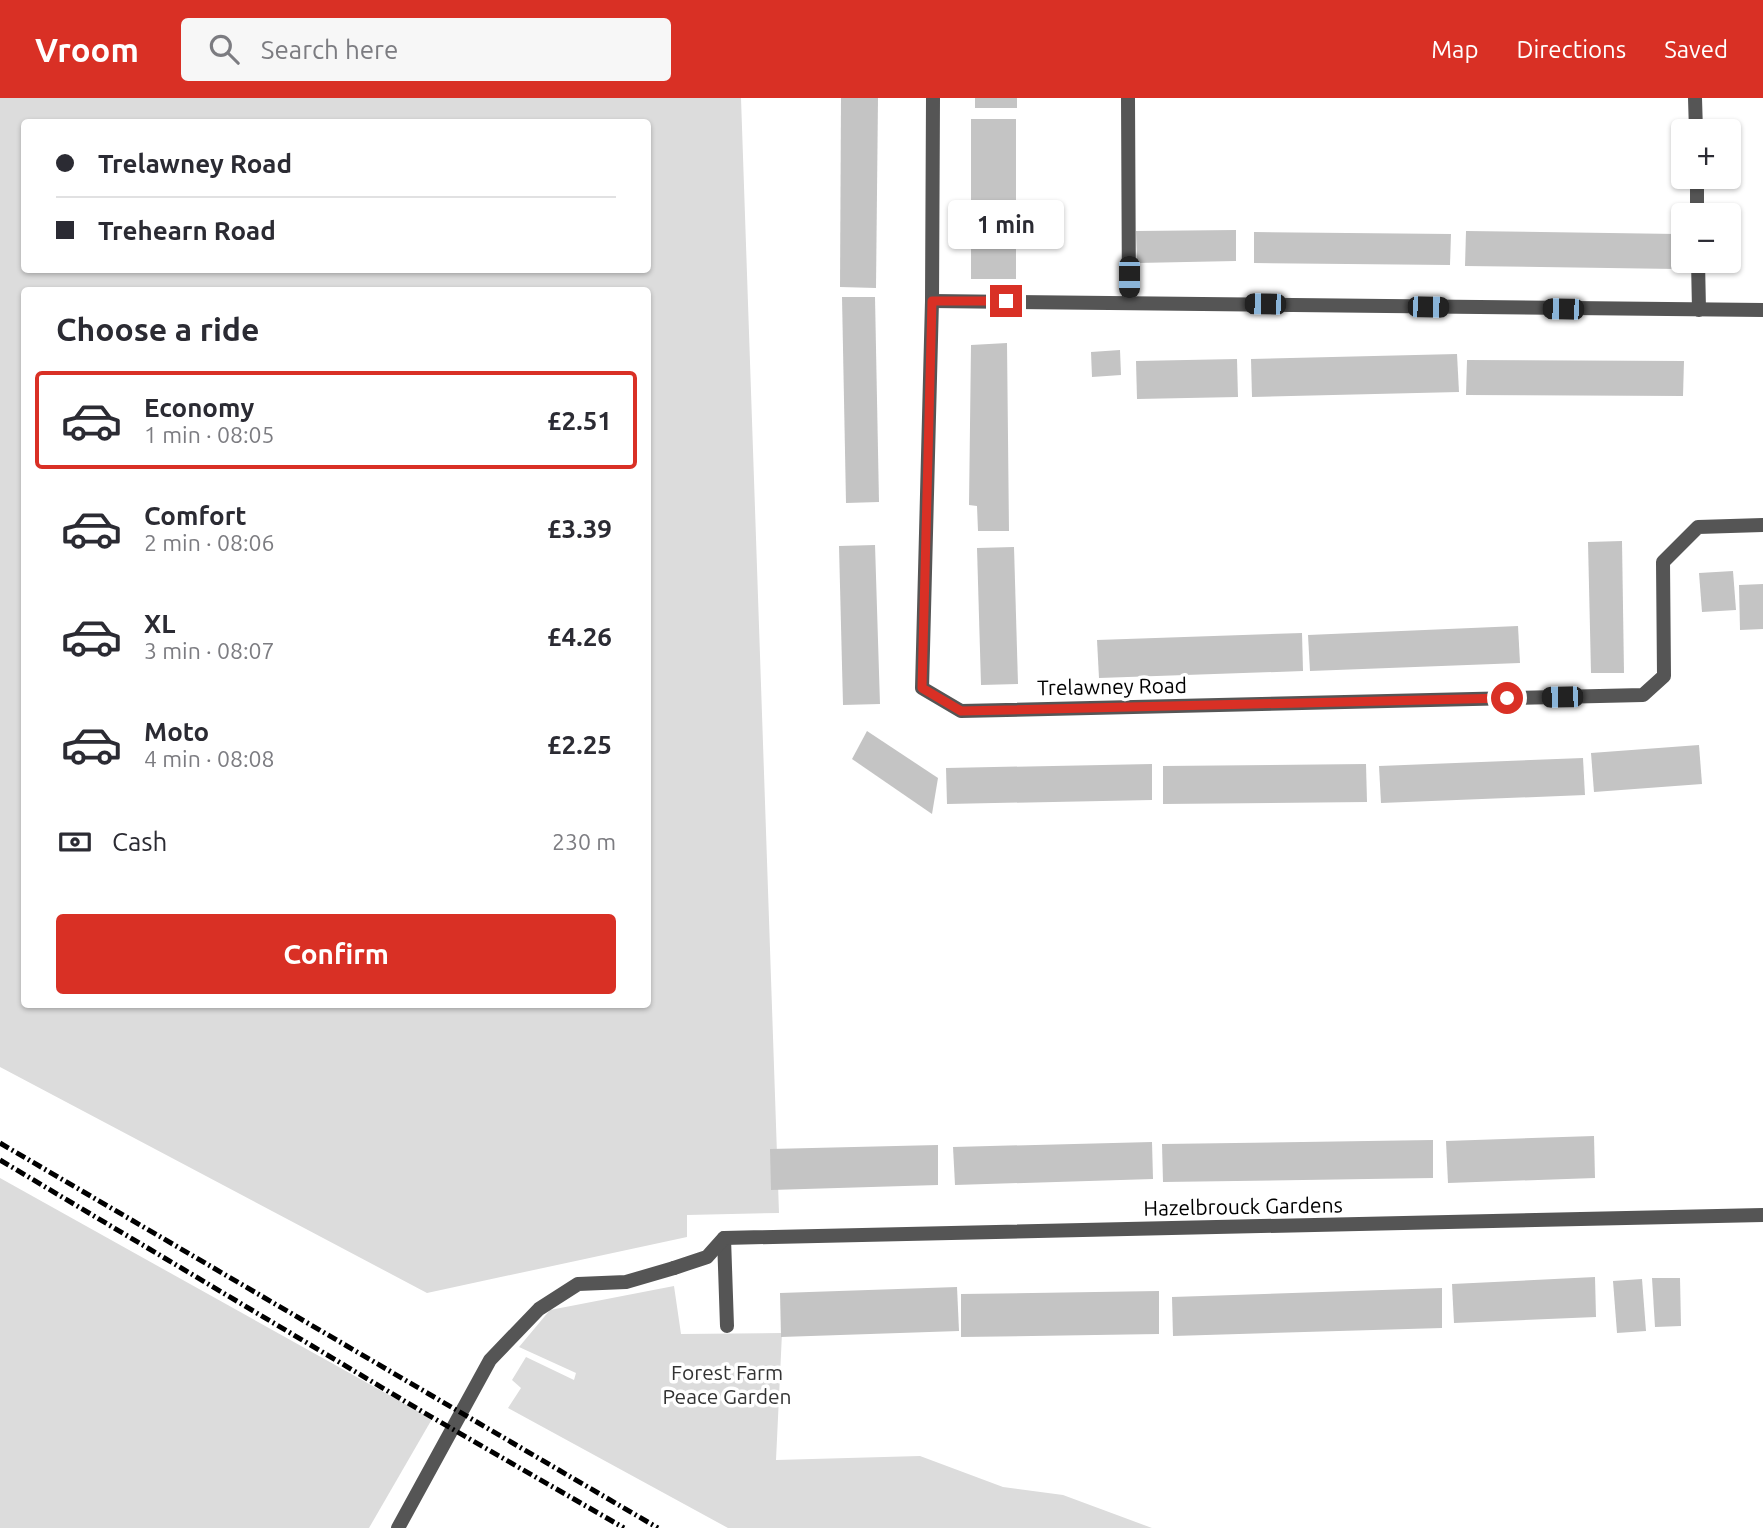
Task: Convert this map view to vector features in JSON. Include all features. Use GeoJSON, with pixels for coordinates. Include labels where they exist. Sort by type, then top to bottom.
{"type":"FeatureCollection","features":[{"type":"Feature","properties":{"kind":"street","name":"Trelawney Road"},"geometry":{"type":"LineString","coordinates":[[933,98],[932,301],[922,688],[961,711],[1643,695],[1664,676],[1663,562],[1698,527],[1763,525]]}},
{"type":"Feature","properties":{"kind":"street"},"geometry":{"type":"LineString","coordinates":[[1128,98],[1129,303]]}},
{"type":"Feature","properties":{"kind":"street"},"geometry":{"type":"LineString","coordinates":[[1695,98],[1696,119]]}},
{"type":"Feature","properties":{"kind":"street"},"geometry":{"type":"LineString","coordinates":[[1698,273],[1699,310]]}},
{"type":"Feature","properties":{"kind":"street"},"geometry":{"type":"LineString","coordinates":[[932,301],[1763,310]]}},
{"type":"Feature","properties":{"kind":"street","name":"Hazelbrouck Gardens"},"geometry":{"type":"LineString","coordinates":[[724,1238],[1763,1215]]}},
{"type":"Feature","properties":{"kind":"street"},"geometry":{"type":"LineString","coordinates":[[398,1528],[489,1360],[539,1309],[578,1284],[626,1282],[707,1257],[724,1238]]}},
{"type":"Feature","properties":{"kind":"street"},"geometry":{"type":"LineString","coordinates":[[724,1238],[727,1326]]}},
{"type":"Feature","properties":{"kind":"green space"},"geometry":{"type":"Polygon","coordinates":[[[0,98],[741,98],[779,1213],[687,1215],[687,1237],[427,1293],[0,1067],[0,98]]]}},
{"type":"Feature","properties":{"kind":"green space"},"geometry":{"type":"Polygon","coordinates":[[[0,1178],[432,1419],[369,1528],[0,1528],[0,1178]]]}},
{"type":"Feature","properties":{"kind":"green space","name":"Forest Farm Peace Garden"},"geometry":{"type":"Polygon","coordinates":[[[674,1286],[681,1334],[782,1333],[776,1460],[920,1456],[1003,1487],[1063,1495],[1152,1528],[728,1528],[508,1408],[521,1388],[512,1380],[526,1357],[574,1380],[576,1373],[519,1347],[550,1310],[674,1286]]]}},
{"type":"Feature","properties":{"kind":"building"},"geometry":{"type":"Polygon","coordinates":[[[841,98],[878,98],[876,288],[840,287],[841,98]]]}},
{"type":"Feature","properties":{"kind":"building"},"geometry":{"type":"Polygon","coordinates":[[[975,98],[1017,98],[1017,108],[975,108],[975,98]]]}},
{"type":"Feature","properties":{"kind":"building"},"geometry":{"type":"Polygon","coordinates":[[[971,119],[1016,119],[1016,279],[971,279],[971,119]]]}},
{"type":"Feature","properties":{"kind":"building"},"geometry":{"type":"Polygon","coordinates":[[[1236,230],[1236,261],[1137,263],[1136,231],[1236,230]]]}},
{"type":"Feature","properties":{"kind":"building"},"geometry":{"type":"Polygon","coordinates":[[[1466,231],[1671,234],[1671,269],[1465,266],[1466,231]]]}},
{"type":"Feature","properties":{"kind":"building"},"geometry":{"type":"Polygon","coordinates":[[[1254,232],[1451,234],[1450,265],[1254,263],[1254,232]]]}},
{"type":"Feature","properties":{"kind":"building"},"geometry":{"type":"Polygon","coordinates":[[[842,297],[875,297],[879,502],[846,503],[842,297]]]}},
{"type":"Feature","properties":{"kind":"building"},"geometry":{"type":"Polygon","coordinates":[[[1007,343],[1009,531],[978,531],[977,506],[969,505],[971,345],[1007,343]]]}},
{"type":"Feature","properties":{"kind":"building"},"geometry":{"type":"Polygon","coordinates":[[[1120,350],[1121,375],[1092,377],[1091,352],[1120,350]]]}},
{"type":"Feature","properties":{"kind":"building"},"geometry":{"type":"Polygon","coordinates":[[[1457,354],[1459,392],[1252,397],[1251,359],[1457,354]]]}},
{"type":"Feature","properties":{"kind":"building"},"geometry":{"type":"Polygon","coordinates":[[[1237,359],[1238,397],[1137,399],[1136,361],[1237,359]]]}},
{"type":"Feature","properties":{"kind":"building"},"geometry":{"type":"Polygon","coordinates":[[[1467,360],[1684,361],[1683,396],[1466,395],[1467,360]]]}},
{"type":"Feature","properties":{"kind":"building"},"geometry":{"type":"Polygon","coordinates":[[[1622,541],[1624,673],[1591,673],[1588,542],[1622,541]]]}},
{"type":"Feature","properties":{"kind":"building"},"geometry":{"type":"Polygon","coordinates":[[[875,545],[880,704],[843,705],[839,546],[875,545]]]}},
{"type":"Feature","properties":{"kind":"building"},"geometry":{"type":"Polygon","coordinates":[[[1014,547],[1018,684],[981,685],[977,548],[1014,547]]]}},
{"type":"Feature","properties":{"kind":"building"},"geometry":{"type":"Polygon","coordinates":[[[1733,571],[1736,610],[1702,612],[1699,573],[1733,571]]]}},
{"type":"Feature","properties":{"kind":"building"},"geometry":{"type":"Polygon","coordinates":[[[1763,584],[1763,629],[1740,630],[1739,585],[1763,584]]]}},
{"type":"Feature","properties":{"kind":"building"},"geometry":{"type":"Polygon","coordinates":[[[1518,626],[1520,663],[1310,671],[1308,635],[1518,626]]]}},
{"type":"Feature","properties":{"kind":"building"},"geometry":{"type":"Polygon","coordinates":[[[1302,633],[1303,671],[1099,678],[1097,640],[1302,633]]]}},
{"type":"Feature","properties":{"kind":"building"},"geometry":{"type":"Polygon","coordinates":[[[867,731],[938,778],[932,814],[852,759],[867,731]]]}},
{"type":"Feature","properties":{"kind":"building"},"geometry":{"type":"Polygon","coordinates":[[[1699,745],[1702,784],[1594,792],[1591,753],[1699,745]]]}},
{"type":"Feature","properties":{"kind":"building"},"geometry":{"type":"Polygon","coordinates":[[[1583,758],[1585,795],[1381,803],[1379,766],[1583,758]]]}},
{"type":"Feature","properties":{"kind":"building"},"geometry":{"type":"Polygon","coordinates":[[[1152,764],[1152,800],[947,804],[946,768],[1152,764]]]}},
{"type":"Feature","properties":{"kind":"building"},"geometry":{"type":"Polygon","coordinates":[[[1366,764],[1367,802],[1163,804],[1163,766],[1366,764]]]}},
{"type":"Feature","properties":{"kind":"building"},"geometry":{"type":"Polygon","coordinates":[[[1594,1136],[1595,1178],[1448,1183],[1446,1141],[1594,1136]]]}},
{"type":"Feature","properties":{"kind":"building"},"geometry":{"type":"Polygon","coordinates":[[[1433,1140],[1433,1178],[1163,1182],[1162,1144],[1433,1140]]]}},
{"type":"Feature","properties":{"kind":"building"},"geometry":{"type":"Polygon","coordinates":[[[1152,1142],[1153,1179],[955,1185],[953,1147],[1152,1142]]]}},
{"type":"Feature","properties":{"kind":"building"},"geometry":{"type":"Polygon","coordinates":[[[938,1145],[938,1185],[771,1190],[770,1149],[938,1145]]]}},
{"type":"Feature","properties":{"kind":"building"},"geometry":{"type":"Polygon","coordinates":[[[1595,1277],[1596,1317],[1454,1323],[1452,1284],[1595,1277]]]}},
{"type":"Feature","properties":{"kind":"building"},"geometry":{"type":"Polygon","coordinates":[[[1652,1278],[1680,1278],[1681,1326],[1655,1327],[1652,1278]]]}},
{"type":"Feature","properties":{"kind":"building"},"geometry":{"type":"Polygon","coordinates":[[[1642,1279],[1646,1331],[1617,1333],[1613,1281],[1642,1279]]]}},
{"type":"Feature","properties":{"kind":"building"},"geometry":{"type":"Polygon","coordinates":[[[957,1287],[959,1331],[781,1337],[780,1293],[957,1287]]]}},
{"type":"Feature","properties":{"kind":"building"},"geometry":{"type":"Polygon","coordinates":[[[1442,1288],[1442,1328],[1173,1336],[1172,1297],[1442,1288]]]}},
{"type":"Feature","properties":{"kind":"building"},"geometry":{"type":"Polygon","coordinates":[[[1159,1291],[1159,1334],[961,1337],[961,1294],[1159,1291]]]}},
{"type":"Feature","properties":{"kind":"railway"},"geometry":{"type":"LineString","coordinates":[[0,1143],[658,1528]]}},
{"type":"Feature","properties":{"kind":"railway"},"geometry":{"type":"LineString","coordinates":[[0,1160],[423,1412],[624,1528]]}},
{"type":"Feature","properties":{"kind":"route"},"geometry":{"type":"LineString","coordinates":[[1006,301],[932,301],[922,688],[961,711],[1507,698]]}}]}
